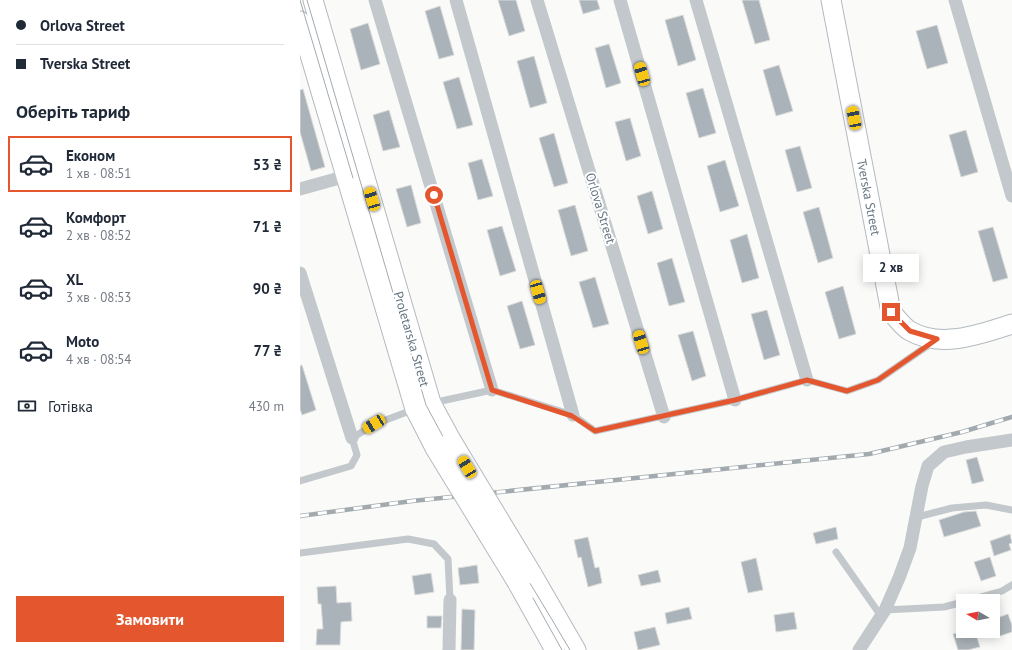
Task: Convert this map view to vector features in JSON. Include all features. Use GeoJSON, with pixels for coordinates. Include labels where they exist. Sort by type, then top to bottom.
{"type":"FeatureCollection","features":[{"type":"Feature","properties":{"kind":"main road","name":"Proletarska Street"},"geometry":{"type":"LineString","coordinates":[[313,0],[354,173]]}},
{"type":"Feature","properties":{"kind":"main road","name":"Tverska Street"},"geometry":{"type":"LineString","coordinates":[[831,0],[891,312],[910,331],[937,339],[971,337],[1012,324]]}},
{"type":"Feature","properties":{"kind":"main road","name":"Proletarska Street"},"geometry":{"type":"LineString","coordinates":[[300,21],[354,173],[423,406],[443,444],[525,578],[576,650]]}},
{"type":"Feature","properties":{"kind":"main road","name":"Proletarska Street"},"geometry":{"type":"LineString","coordinates":[[525,578],[555,650]]}},
{"type":"Feature","properties":{"kind":"street"},"geometry":{"type":"LineString","coordinates":[[375,0],[492,390]]}},
{"type":"Feature","properties":{"kind":"street"},"geometry":{"type":"LineString","coordinates":[[456,0],[572,416]]}},
{"type":"Feature","properties":{"kind":"street","name":"Orlova Street"},"geometry":{"type":"LineString","coordinates":[[537,0],[664,417]]}},
{"type":"Feature","properties":{"kind":"street"},"geometry":{"type":"LineString","coordinates":[[620,0],[735,400]]}},
{"type":"Feature","properties":{"kind":"street"},"geometry":{"type":"LineString","coordinates":[[696,0],[807,380]]}},
{"type":"Feature","properties":{"kind":"street"},"geometry":{"type":"LineString","coordinates":[[955,0],[1012,196]]}},
{"type":"Feature","properties":{"kind":"street"},"geometry":{"type":"LineString","coordinates":[[300,189],[354,173]]}},
{"type":"Feature","properties":{"kind":"street"},"geometry":{"type":"LineString","coordinates":[[300,273],[352,438]]}},
{"type":"Feature","properties":{"kind":"street"},"geometry":{"type":"LineString","coordinates":[[859,650],[883,613],[910,548],[922,486],[928,466],[944,452],[1012,440]]}},
{"type":"Feature","properties":{"kind":"street"},"geometry":{"type":"LineString","coordinates":[[449,650],[450,600]]}},
{"type":"Feature","properties":{"kind":"lane"},"geometry":{"type":"LineString","coordinates":[[300,481],[352,466],[357,455],[352,438],[374,424],[423,406],[492,390],[572,416],[595,431],[664,417],[735,400],[807,380],[847,391],[878,380],[937,339]]}},
{"type":"Feature","properties":{"kind":"lane"},"geometry":{"type":"LineString","coordinates":[[917,517],[952,508],[986,505],[1012,510]]}},
{"type":"Feature","properties":{"kind":"lane"},"geometry":{"type":"LineString","coordinates":[[300,553],[408,539],[434,544],[448,559],[450,600]]}},
{"type":"Feature","properties":{"kind":"lane"},"geometry":{"type":"LineString","coordinates":[[836,552],[883,613],[944,608],[956,604]]}},
{"type":"Feature","properties":{"kind":"lane"},"geometry":{"type":"LineString","coordinates":[[991,594],[1002,591],[1012,585]]}},
{"type":"Feature","properties":{"kind":"building"},"geometry":{"type":"Polygon","coordinates":[[[498,0],[516,0],[525,31],[509,36],[498,0]]]}},
{"type":"Feature","properties":{"kind":"building"},"geometry":{"type":"Polygon","coordinates":[[[579,0],[597,0],[600,9],[583,14],[579,0]]]}},
{"type":"Feature","properties":{"kind":"building"},"geometry":{"type":"Polygon","coordinates":[[[742,0],[759,0],[770,40],[755,44],[742,0]]]}},
{"type":"Feature","properties":{"kind":"building"},"geometry":{"type":"Polygon","coordinates":[[[440,6],[454,55],[439,59],[425,11],[440,6]]]}},
{"type":"Feature","properties":{"kind":"building"},"geometry":{"type":"Polygon","coordinates":[[[683,15],[696,60],[678,66],[665,20],[683,15]]]}},
{"type":"Feature","properties":{"kind":"building"},"geometry":{"type":"Polygon","coordinates":[[[368,23],[380,64],[361,70],[350,29],[368,23]]]}},
{"type":"Feature","properties":{"kind":"building"},"geometry":{"type":"Polygon","coordinates":[[[937,25],[948,63],[927,69],[916,31],[937,25]]]}},
{"type":"Feature","properties":{"kind":"building"},"geometry":{"type":"Polygon","coordinates":[[[609,44],[621,83],[606,88],[595,48],[609,44]]]}},
{"type":"Feature","properties":{"kind":"building"},"geometry":{"type":"Polygon","coordinates":[[[534,56],[547,103],[530,108],[517,61],[534,56]]]}},
{"type":"Feature","properties":{"kind":"building"},"geometry":{"type":"Polygon","coordinates":[[[779,65],[793,111],[776,116],[763,70],[779,65]]]}},
{"type":"Feature","properties":{"kind":"building"},"geometry":{"type":"Polygon","coordinates":[[[459,77],[473,125],[457,129],[443,82],[459,77]]]}},
{"type":"Feature","properties":{"kind":"building"},"geometry":{"type":"Polygon","coordinates":[[[703,88],[716,133],[699,138],[686,93],[703,88]]]}},
{"type":"Feature","properties":{"kind":"building"},"geometry":{"type":"Polygon","coordinates":[[[303,89],[325,167],[311,171],[300,132],[300,90],[303,89]]]}},
{"type":"Feature","properties":{"kind":"building"},"geometry":{"type":"Polygon","coordinates":[[[389,110],[400,147],[383,151],[373,115],[389,110]]]}},
{"type":"Feature","properties":{"kind":"building"},"geometry":{"type":"Polygon","coordinates":[[[630,118],[641,156],[626,161],[615,122],[630,118]]]}},
{"type":"Feature","properties":{"kind":"building"},"geometry":{"type":"Polygon","coordinates":[[[966,130],[978,172],[961,177],[949,135],[966,130]]]}},
{"type":"Feature","properties":{"kind":"building"},"geometry":{"type":"Polygon","coordinates":[[[554,133],[568,183],[554,187],[539,138],[554,133]]]}},
{"type":"Feature","properties":{"kind":"building"},"geometry":{"type":"Polygon","coordinates":[[[800,146],[812,188],[797,192],[785,150],[800,146]]]}},
{"type":"Feature","properties":{"kind":"building"},"geometry":{"type":"Polygon","coordinates":[[[482,159],[493,196],[478,200],[468,163],[482,159]]]}},
{"type":"Feature","properties":{"kind":"building"},"geometry":{"type":"Polygon","coordinates":[[[725,160],[739,206],[720,212],[707,166],[725,160]]]}},
{"type":"Feature","properties":{"kind":"building"},"geometry":{"type":"Polygon","coordinates":[[[411,185],[421,223],[407,227],[396,189],[411,185]]]}},
{"type":"Feature","properties":{"kind":"building"},"geometry":{"type":"Polygon","coordinates":[[[652,191],[663,229],[648,234],[637,196],[652,191]]]}},
{"type":"Feature","properties":{"kind":"building"},"geometry":{"type":"Polygon","coordinates":[[[575,205],[588,251],[571,256],[558,210],[575,205]]]}},
{"type":"Feature","properties":{"kind":"building"},"geometry":{"type":"Polygon","coordinates":[[[819,207],[833,258],[818,263],[803,212],[819,207]]]}},
{"type":"Feature","properties":{"kind":"building"},"geometry":{"type":"Polygon","coordinates":[[[502,226],[516,271],[500,276],[487,230],[502,226]]]}},
{"type":"Feature","properties":{"kind":"building"},"geometry":{"type":"Polygon","coordinates":[[[993,227],[1008,278],[993,282],[978,231],[993,227]]]}},
{"type":"Feature","properties":{"kind":"building"},"geometry":{"type":"Polygon","coordinates":[[[747,234],[759,278],[742,283],[730,240],[747,234]]]}},
{"type":"Feature","properties":{"kind":"building"},"geometry":{"type":"Polygon","coordinates":[[[672,258],[685,302],[669,306],[657,263],[672,258]]]}},
{"type":"Feature","properties":{"kind":"building"},"geometry":{"type":"Polygon","coordinates":[[[595,277],[609,324],[593,328],[579,282],[595,277]]]}},
{"type":"Feature","properties":{"kind":"building"},"geometry":{"type":"Polygon","coordinates":[[[843,286],[856,334],[839,339],[825,292],[843,286]]]}},
{"type":"Feature","properties":{"kind":"building"},"geometry":{"type":"Polygon","coordinates":[[[522,301],[535,345],[520,349],[507,306],[522,301]]]}},
{"type":"Feature","properties":{"kind":"building"},"geometry":{"type":"Polygon","coordinates":[[[767,310],[780,355],[764,360],[751,314],[767,310]]]}},
{"type":"Feature","properties":{"kind":"building"},"geometry":{"type":"Polygon","coordinates":[[[693,331],[706,376],[692,381],[678,335],[693,331]]]}},
{"type":"Feature","properties":{"kind":"building"},"geometry":{"type":"Polygon","coordinates":[[[302,365],[316,410],[302,415],[300,409],[300,366],[302,365]]]}},
{"type":"Feature","properties":{"kind":"building"},"geometry":{"type":"Polygon","coordinates":[[[977,457],[984,481],[972,484],[966,460],[977,457]]]}},
{"type":"Feature","properties":{"kind":"building"},"geometry":{"type":"Polygon","coordinates":[[[976,511],[981,526],[944,537],[939,520],[964,512],[976,511]]]}},
{"type":"Feature","properties":{"kind":"building"},"geometry":{"type":"Polygon","coordinates":[[[836,527],[838,539],[816,544],[813,533],[836,527]]]}},
{"type":"Feature","properties":{"kind":"building"},"geometry":{"type":"Polygon","coordinates":[[[1010,534],[1012,543],[1009,544],[1011,550],[994,556],[990,541],[1010,534]]]}},
{"type":"Feature","properties":{"kind":"building"},"geometry":{"type":"Polygon","coordinates":[[[588,537],[595,568],[599,567],[602,583],[588,587],[581,557],[578,558],[574,540],[588,537]]]}},
{"type":"Feature","properties":{"kind":"building"},"geometry":{"type":"Polygon","coordinates":[[[990,557],[996,576],[981,581],[974,562],[990,557]]]}},
{"type":"Feature","properties":{"kind":"building"},"geometry":{"type":"Polygon","coordinates":[[[756,558],[763,590],[748,593],[741,562],[756,558]]]}},
{"type":"Feature","properties":{"kind":"building"},"geometry":{"type":"Polygon","coordinates":[[[477,565],[479,583],[460,585],[458,568],[477,565]]]}},
{"type":"Feature","properties":{"kind":"building"},"geometry":{"type":"Polygon","coordinates":[[[658,570],[661,582],[641,586],[638,575],[658,570]]]}},
{"type":"Feature","properties":{"kind":"building"},"geometry":{"type":"Polygon","coordinates":[[[431,573],[434,592],[415,595],[412,576],[431,573]]]}},
{"type":"Feature","properties":{"kind":"building"},"geometry":{"type":"Polygon","coordinates":[[[336,586],[337,603],[351,602],[352,621],[341,622],[340,645],[316,645],[317,629],[323,629],[321,604],[318,604],[317,587],[336,586]]]}},
{"type":"Feature","properties":{"kind":"building"},"geometry":{"type":"Polygon","coordinates":[[[689,607],[692,619],[667,624],[665,613],[689,607]]]}},
{"type":"Feature","properties":{"kind":"building"},"geometry":{"type":"Polygon","coordinates":[[[462,609],[475,610],[474,650],[461,650],[462,609]]]}},
{"type":"Feature","properties":{"kind":"building"},"geometry":{"type":"Polygon","coordinates":[[[794,612],[797,629],[776,632],[774,615],[794,612]]]}},
{"type":"Feature","properties":{"kind":"building"},"geometry":{"type":"Polygon","coordinates":[[[1008,614],[1012,625],[1012,632],[1000,636],[1000,617],[1008,614]]]}},
{"type":"Feature","properties":{"kind":"building"},"geometry":{"type":"Polygon","coordinates":[[[427,616],[442,616],[441,628],[427,628],[427,616]]]}},
{"type":"Feature","properties":{"kind":"building"},"geometry":{"type":"Polygon","coordinates":[[[655,627],[660,645],[638,650],[634,632],[655,627]]]}},
{"type":"Feature","properties":{"kind":"building"},"geometry":{"type":"Polygon","coordinates":[[[956,633],[956,638],[977,638],[980,647],[968,650],[958,650],[953,634],[956,633]]]}},
{"type":"Feature","properties":{"kind":"tram line"},"geometry":{"type":"LineString","coordinates":[[300,0],[353,178]]}},
{"type":"Feature","properties":{"kind":"tram line"},"geometry":{"type":"LineString","coordinates":[[307,0],[426,405],[478,498],[570,650]]}},
{"type":"Feature","properties":{"kind":"tram line"},"geometry":{"type":"LineString","coordinates":[[533,598],[562,650]]}},
{"type":"Feature","properties":{"kind":"railway"},"geometry":{"type":"LineString","coordinates":[[300,516],[412,501],[869,454],[962,432],[1012,417]]}},
{"type":"Feature","properties":{"kind":"route"},"geometry":{"type":"LineString","coordinates":[[434,195],[492,390],[572,416],[595,431],[664,417],[735,400],[807,380],[847,391],[878,380],[937,339],[910,331],[891,312]]}}]}
